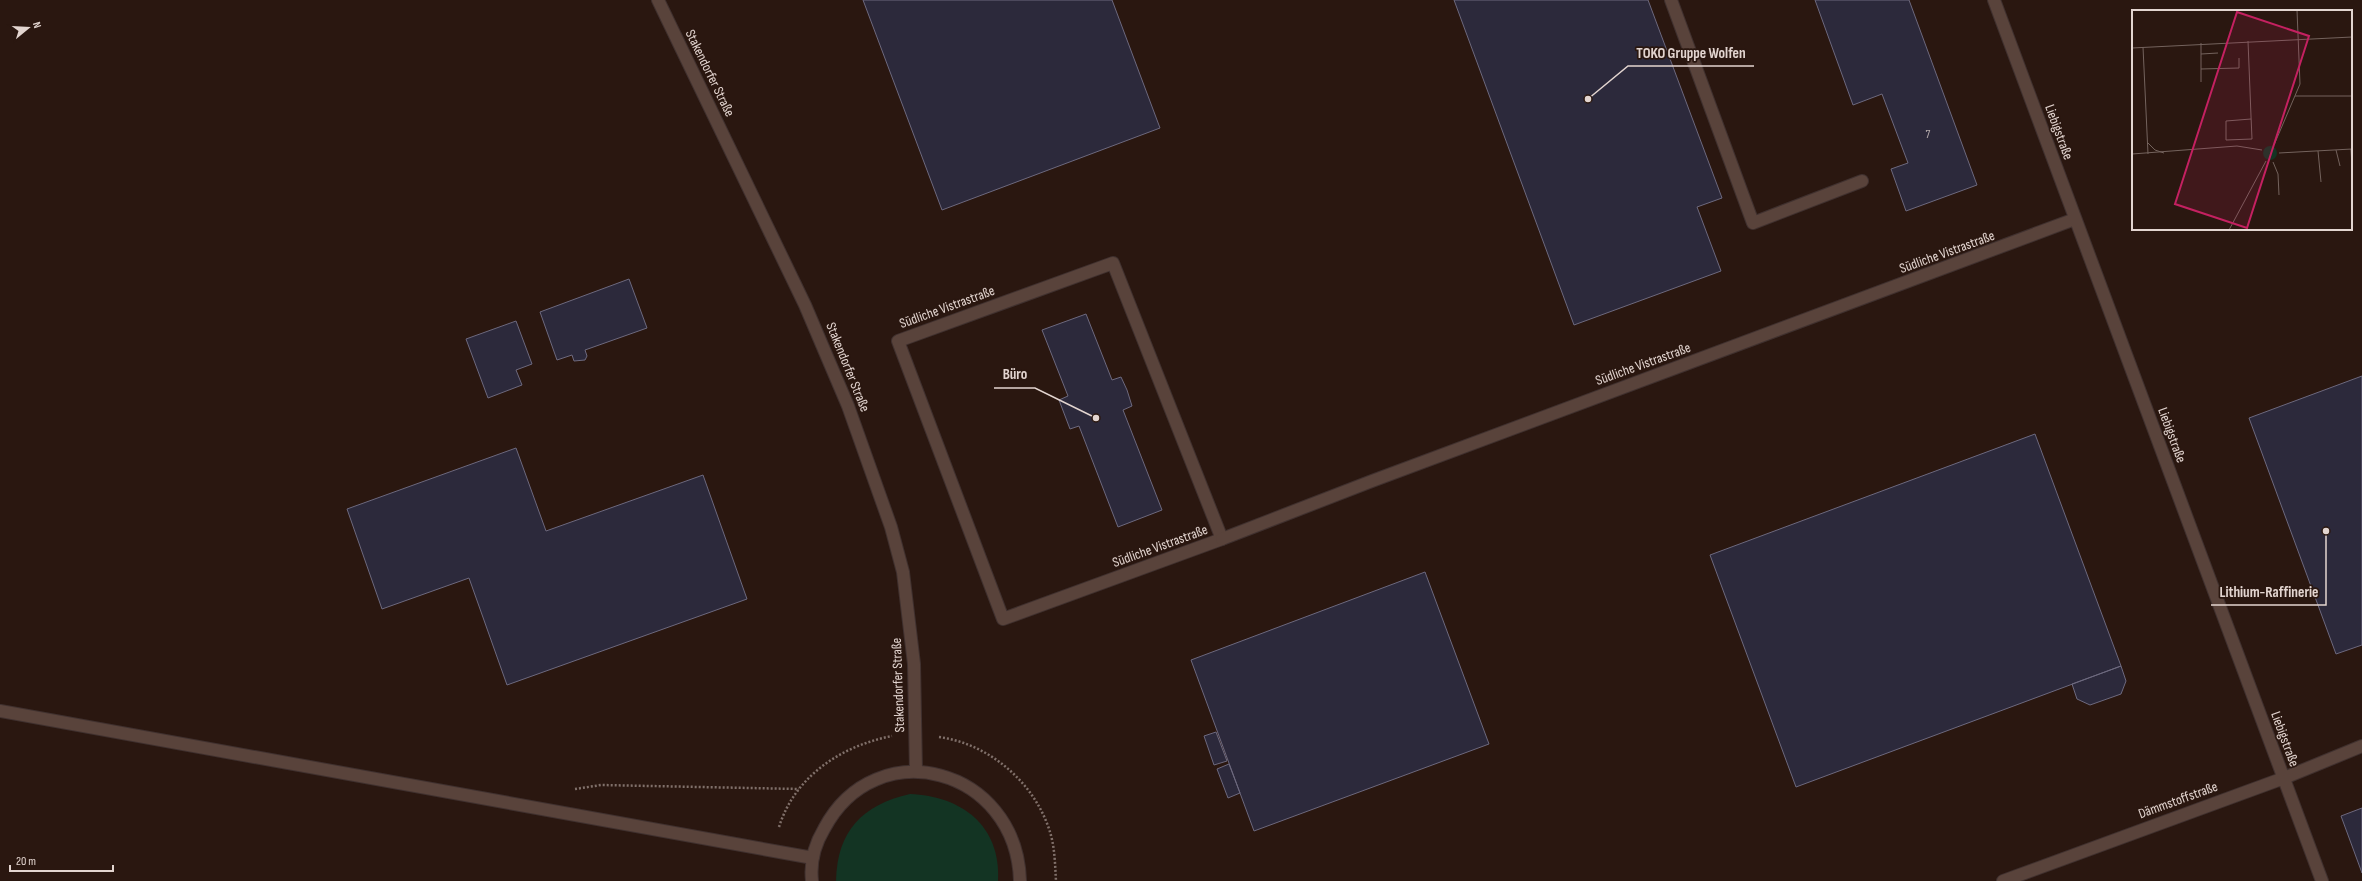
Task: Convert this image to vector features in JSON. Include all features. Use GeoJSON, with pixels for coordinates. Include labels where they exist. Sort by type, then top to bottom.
{"type":"FeatureCollection","features":[{"type":"Feature","properties":{"kind":"street","name":"Stakendorfer Straße"},"geometry":{"type":"LineString","coordinates":[[658,0],[805,304],[828,357],[892,527],[903,572],[914,664],[916,772]]}},
{"type":"Feature","properties":{"kind":"street"},"geometry":{"type":"LineString","coordinates":[[1671,0],[1753,223],[1862,180]]}},
{"type":"Feature","properties":{"kind":"street","name":"Liebigstraße"},"geometry":{"type":"LineString","coordinates":[[1994,0],[2322,881]]}},
{"type":"Feature","properties":{"kind":"street","name":"Südliche Vistrastraße"},"geometry":{"type":"LineString","coordinates":[[1222,539],[1113,263],[898,341],[1003,619],[1222,539],[1372,481],[2075,220]]}},
{"type":"Feature","properties":{"kind":"street"},"geometry":{"type":"LineString","coordinates":[[0,711],[813,858]]}},
{"type":"Feature","properties":{"kind":"street","name":"Dämmstoffstraße"},"geometry":{"type":"LineString","coordinates":[[2003,881],[2284,778],[2362,746]]}},
{"type":"Feature","properties":{"kind":"street"},"geometry":{"type":"LineString","coordinates":[[812,881],[813,858],[818,838],[828,820],[841,804],[857,790],[875,781],[895,774],[916,772],[934,774],[969,787],[998,811],[1016,844],[1020,862],[1020,881],[1024,881]]}},
{"type":"Feature","properties":{"kind":"path"},"geometry":{"type":"LineString","coordinates":[[773,850],[780,825],[791,801],[800,789],[826,762],[846,750],[868,741],[891,736],[915,735]]}},
{"type":"Feature","properties":{"kind":"path"},"geometry":{"type":"LineString","coordinates":[[535,807],[569,790],[601,784],[800,789]]}},
{"type":"Feature","properties":{"kind":"green space"},"geometry":{"type":"Polygon","coordinates":[[[910,794],[929,796],[946,801],[961,808],[974,817],[985,829],[993,844],[997,861],[998,881],[836,881],[837,863],[841,848],[847,834],[855,823],[878,805],[910,794]]]}},
{"type":"Feature","properties":{"kind":"building"},"geometry":{"type":"Polygon","coordinates":[[[863,0],[1112,0],[1160,128],[942,210],[863,0]]]}},
{"type":"Feature","properties":{"kind":"building"},"geometry":{"type":"Polygon","coordinates":[[[1454,0],[1648,0],[1722,198],[1697,207],[1721,271],[1574,325],[1454,0]]]}},
{"type":"Feature","properties":{"kind":"building"},"geometry":{"type":"Polygon","coordinates":[[[1815,0],[1909,0],[1977,185],[1906,211],[1891,169],[1908,163],[1882,94],[1853,105],[1815,0]]]}},
{"type":"Feature","properties":{"kind":"building"},"geometry":{"type":"Polygon","coordinates":[[[629,279],[647,328],[585,350],[587,356],[585,360],[574,361],[572,355],[557,360],[540,312],[629,279]]]}},
{"type":"Feature","properties":{"kind":"building"},"geometry":{"type":"Polygon","coordinates":[[[1086,314],[1112,380],[1121,377],[1127,390],[1132,406],[1123,410],[1162,510],[1118,527],[1079,426],[1070,429],[1059,400],[1068,396],[1042,330],[1086,314]]]}},
{"type":"Feature","properties":{"kind":"building"},"geometry":{"type":"Polygon","coordinates":[[[516,321],[532,364],[516,370],[522,385],[488,398],[466,339],[516,321]]]}},
{"type":"Feature","properties":{"kind":"building"},"geometry":{"type":"Polygon","coordinates":[[[2362,376],[2362,645],[2336,654],[2249,418],[2362,376]]]}},
{"type":"Feature","properties":{"kind":"building"},"geometry":{"type":"Polygon","coordinates":[[[2035,434],[2121,666],[1796,787],[1710,555],[2035,434]]]}},
{"type":"Feature","properties":{"kind":"building"},"geometry":{"type":"Polygon","coordinates":[[[516,448],[546,531],[703,475],[747,599],[507,685],[469,578],[382,609],[347,509],[516,448]]]}},
{"type":"Feature","properties":{"kind":"building"},"geometry":{"type":"Polygon","coordinates":[[[1425,572],[1489,744],[1254,831],[1191,660],[1425,572]]]}},
{"type":"Feature","properties":{"kind":"building"},"geometry":{"type":"Polygon","coordinates":[[[2121,666],[2126,681],[2121,694],[2090,705],[2077,699],[2072,684],[2121,666]]]}},
{"type":"Feature","properties":{"kind":"building"},"geometry":{"type":"Polygon","coordinates":[[[1216,732],[1227,761],[1214,765],[1204,736],[1216,732]]]}},
{"type":"Feature","properties":{"kind":"building"},"geometry":{"type":"Polygon","coordinates":[[[1229,764],[1240,793],[1228,798],[1217,769],[1229,764]]]}},
{"type":"Feature","properties":{"kind":"building"},"geometry":{"type":"Polygon","coordinates":[[[2362,808],[2362,873],[2341,816],[2362,808]]]}},
{"type":"Feature","properties":{"kind":"place","name":"TOKO Gruppe Wolfen"},"geometry":{"type":"Point","coordinates":[1588,99]}},
{"type":"Feature","properties":{"kind":"place","name":"Büro"},"geometry":{"type":"Point","coordinates":[1096,418]}},
{"type":"Feature","properties":{"kind":"place","name":"Lithium-Raffinerie"},"geometry":{"type":"Point","coordinates":[2326,531]}}]}
